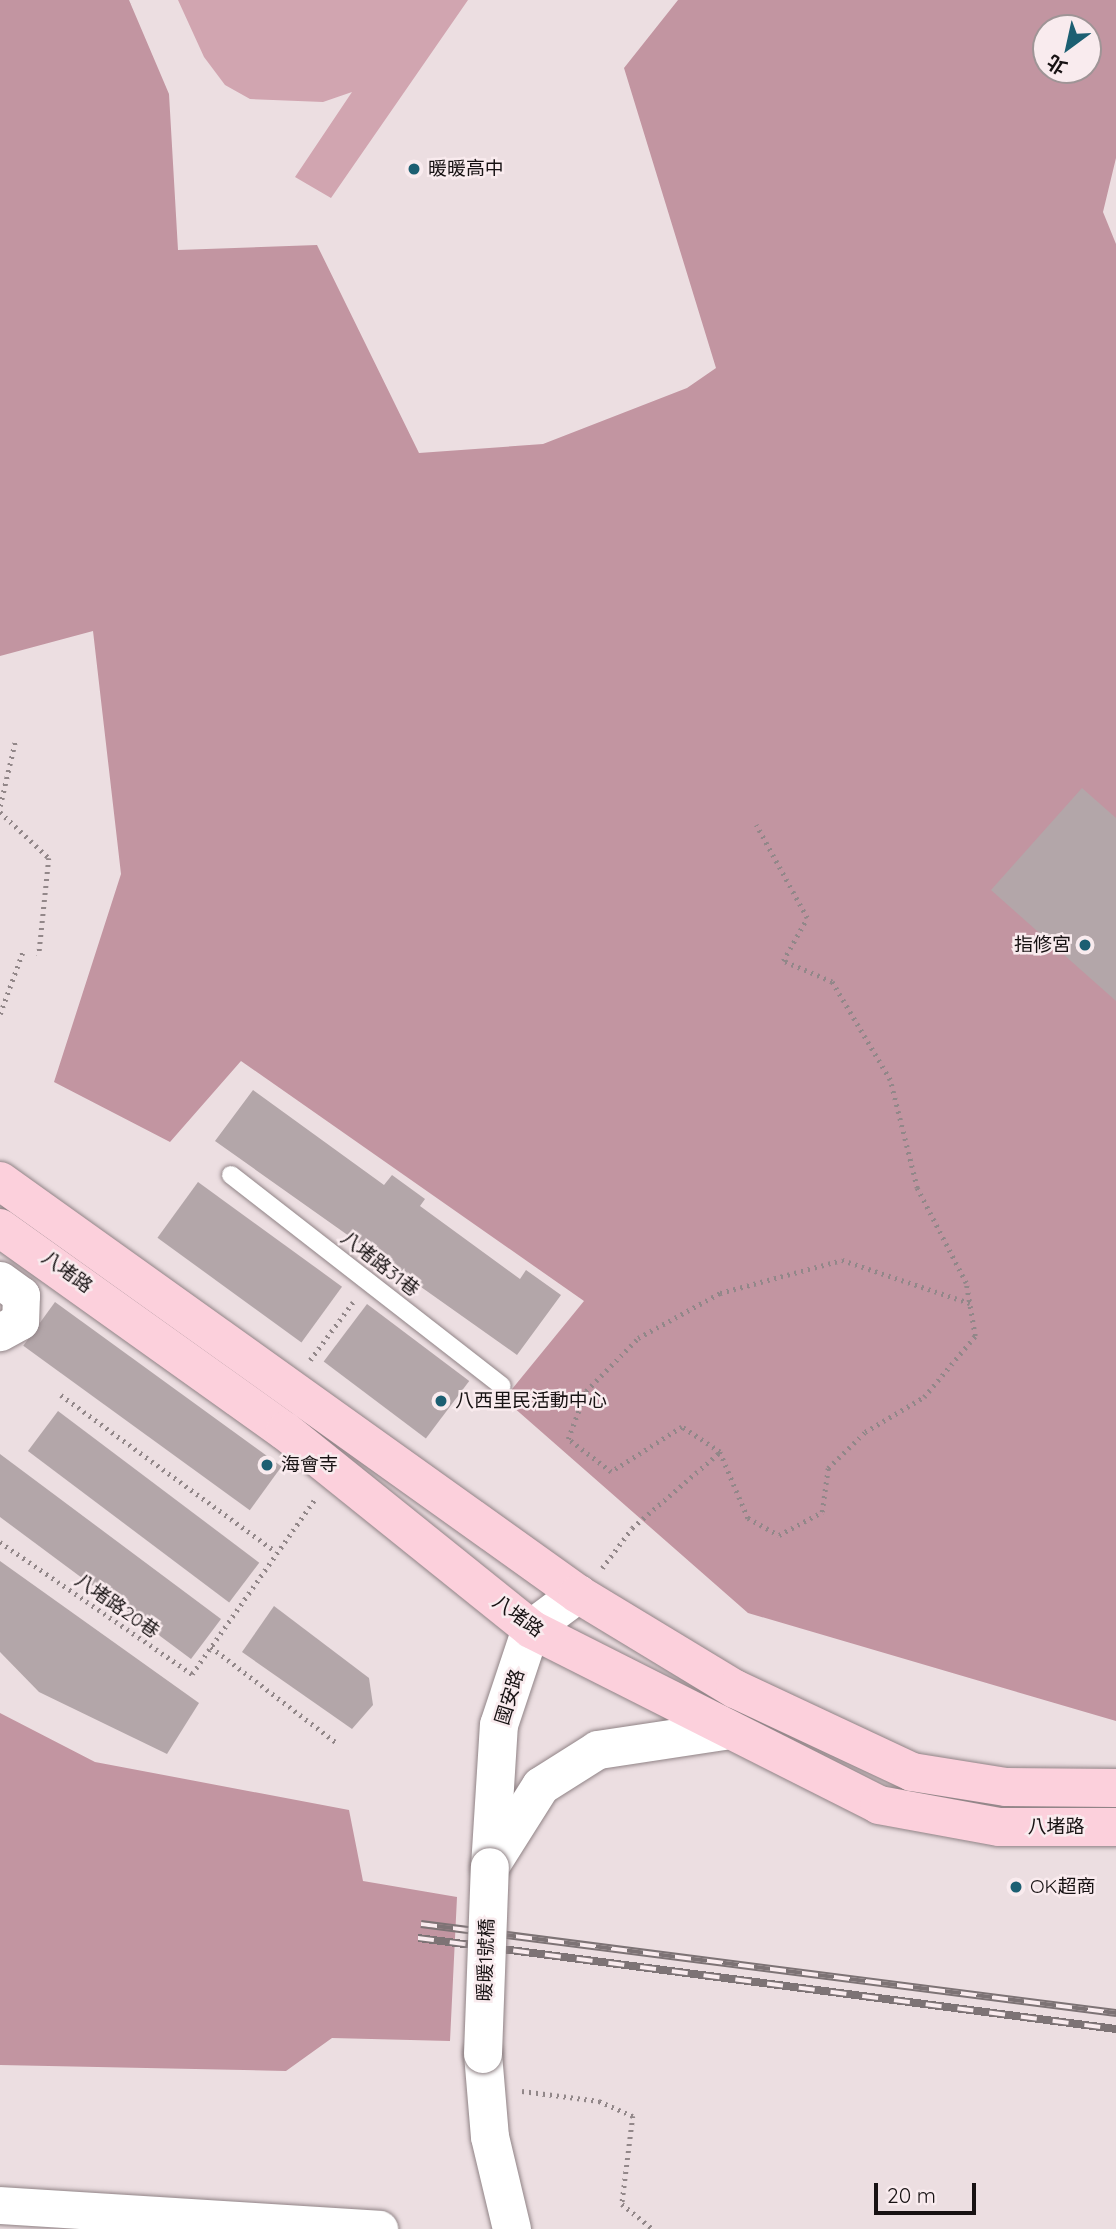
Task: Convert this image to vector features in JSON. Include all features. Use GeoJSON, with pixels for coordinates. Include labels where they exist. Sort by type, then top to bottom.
{"type":"FeatureCollection","features":[{"type":"Feature","properties":{"kind":"main road","name":"八堵路"},"geometry":{"type":"LineString","coordinates":[[0,1181],[292,1386],[578,1594],[734,1689],[912,1772],[1006,1787],[1116,1788]]}},
{"type":"Feature","properties":{"kind":"main road","name":"八堵路"},"geometry":{"type":"LineString","coordinates":[[0,1228],[339,1471],[531,1629],[724,1731],[879,1805],[999,1827],[1116,1827]]}},
{"type":"Feature","properties":{"kind":"street"},"geometry":{"type":"LineString","coordinates":[[0,1280],[21,1295],[20,1321],[0,1332]]}},
{"type":"Feature","properties":{"kind":"street"},"geometry":{"type":"LineString","coordinates":[[531,1629],[578,1594]]}},
{"type":"Feature","properties":{"kind":"street","name":"國安路"},"geometry":{"type":"LineString","coordinates":[[490,1867],[499,1725],[531,1629]]}},
{"type":"Feature","properties":{"kind":"street"},"geometry":{"type":"LineString","coordinates":[[490,1867],[541,1786],[598,1750],[724,1731]]}},
{"type":"Feature","properties":{"kind":"street","name":"暖暖1號橋"},"geometry":{"type":"LineString","coordinates":[[483,2069],[490,1867]]}},
{"type":"Feature","properties":{"kind":"street"},"geometry":{"type":"LineString","coordinates":[[483,2069],[512,2229]]}},
{"type":"Feature","properties":{"kind":"street"},"geometry":{"type":"LineString","coordinates":[[0,2205],[379,2229]]}},
{"type":"Feature","properties":{"kind":"lane","name":"八堵路31巷"},"geometry":{"type":"LineString","coordinates":[[232,1174],[502,1386]]}},
{"type":"Feature","properties":{"kind":"path"},"geometry":{"type":"LineString","coordinates":[[0,806],[15,743]]}},
{"type":"Feature","properties":{"kind":"path"},"geometry":{"type":"LineString","coordinates":[[0,812],[49,858],[39,955]]}},
{"type":"Feature","properties":{"kind":"path"},"geometry":{"type":"LineString","coordinates":[[756,825],[807,918],[783,961],[832,982],[890,1080],[917,1188],[966,1283],[970,1303],[975,1336],[924,1397],[865,1432],[828,1468],[822,1512],[779,1535],[748,1518],[720,1452],[682,1427],[611,1472],[568,1439],[586,1391],[638,1338],[720,1293],[842,1260],[970,1303]]}},
{"type":"Feature","properties":{"kind":"path"},"geometry":{"type":"LineString","coordinates":[[0,1014],[23,951]]}},
{"type":"Feature","properties":{"kind":"path"},"geometry":{"type":"LineString","coordinates":[[292,1386],[369,1282]]}},
{"type":"Feature","properties":{"kind":"path"},"geometry":{"type":"LineString","coordinates":[[61,1395],[275,1551]]}},
{"type":"Feature","properties":{"kind":"path"},"geometry":{"type":"LineString","coordinates":[[578,1594],[632,1528],[720,1452]]}},
{"type":"Feature","properties":{"kind":"path","name":"八堵路20巷"},"geometry":{"type":"LineString","coordinates":[[0,1542],[192,1674],[275,1551],[339,1471]]}},
{"type":"Feature","properties":{"kind":"path"},"geometry":{"type":"LineString","coordinates":[[211,1647],[337,1744]]}},
{"type":"Feature","properties":{"kind":"path"},"geometry":{"type":"LineString","coordinates":[[483,2069],[599,2101],[633,2116],[622,2204],[653,2229]]}},
{"type":"Feature","properties":{"kind":"shaded area"},"geometry":{"type":"Polygon","coordinates":[[[0,0],[129,0],[169,94],[178,250],[317,245],[419,453],[543,444],[687,388],[716,368],[624,68],[678,0],[1116,0],[1116,158],[1103,212],[1116,244],[1116,1721],[748,1613],[504,1399],[584,1301],[241,1061],[170,1142],[54,1082],[121,874],[93,631],[0,656],[0,0]]]}},
{"type":"Feature","properties":{"kind":"shaded area"},"geometry":{"type":"Polygon","coordinates":[[[178,0],[468,0],[331,198],[295,177],[352,92],[323,102],[250,99],[225,85],[204,57],[178,0]]]}},
{"type":"Feature","properties":{"kind":"shaded area"},"geometry":{"type":"Polygon","coordinates":[[[0,1713],[95,1762],[349,1810],[363,1881],[457,1897],[450,2041],[332,2038],[286,2071],[0,2065],[0,1713]]]}},
{"type":"Feature","properties":{"kind":"building","name":"指修宮"},"geometry":{"type":"Polygon","coordinates":[[[1082,788],[1116,818],[1116,1001],[991,890],[1082,788]]]}},
{"type":"Feature","properties":{"kind":"building"},"geometry":{"type":"Polygon","coordinates":[[[253,1090],[384,1185],[392,1175],[425,1199],[420,1206],[520,1279],[526,1270],[561,1295],[517,1355],[215,1141],[253,1090]]]}},
{"type":"Feature","properties":{"kind":"building"},"geometry":{"type":"Polygon","coordinates":[[[198,1182],[342,1287],[301,1342],[157,1238],[198,1182]]]}},
{"type":"Feature","properties":{"kind":"building"},"geometry":{"type":"Polygon","coordinates":[[[55,1302],[282,1467],[250,1510],[23,1346],[55,1302]]]}},
{"type":"Feature","properties":{"kind":"building"},"geometry":{"type":"Polygon","coordinates":[[[367,1304],[469,1381],[426,1439],[324,1362],[367,1304]]]}},
{"type":"Feature","properties":{"kind":"building"},"geometry":{"type":"Polygon","coordinates":[[[58,1411],[259,1563],[229,1603],[28,1451],[58,1411]]]}},
{"type":"Feature","properties":{"kind":"building"},"geometry":{"type":"Polygon","coordinates":[[[0,1454],[221,1619],[191,1659],[0,1517],[0,1454]]]}},
{"type":"Feature","properties":{"kind":"building"},"geometry":{"type":"Polygon","coordinates":[[[0,1561],[199,1703],[167,1754],[39,1692],[0,1652],[0,1561]]]}},
{"type":"Feature","properties":{"kind":"building"},"geometry":{"type":"Polygon","coordinates":[[[274,1606],[369,1678],[373,1705],[352,1729],[242,1652],[274,1606]]]}},
{"type":"Feature","properties":{"kind":"railway"},"geometry":{"type":"LineString","coordinates":[[421,1924],[1116,2013]]}},
{"type":"Feature","properties":{"kind":"railway"},"geometry":{"type":"LineString","coordinates":[[418,1938],[1116,2029]]}},
{"type":"Feature","properties":{"kind":"place","name":"暖暖高中"},"geometry":{"type":"Point","coordinates":[414,169]}},
{"type":"Feature","properties":{"kind":"place","name":"指修宮"},"geometry":{"type":"Point","coordinates":[1085,945]}},
{"type":"Feature","properties":{"kind":"place","name":"八西里民活動中心"},"geometry":{"type":"Point","coordinates":[441,1401]}},
{"type":"Feature","properties":{"kind":"place","name":"海會寺"},"geometry":{"type":"Point","coordinates":[267,1465]}},
{"type":"Feature","properties":{"kind":"place","name":"OK超商"},"geometry":{"type":"Point","coordinates":[1016,1887]}}]}
